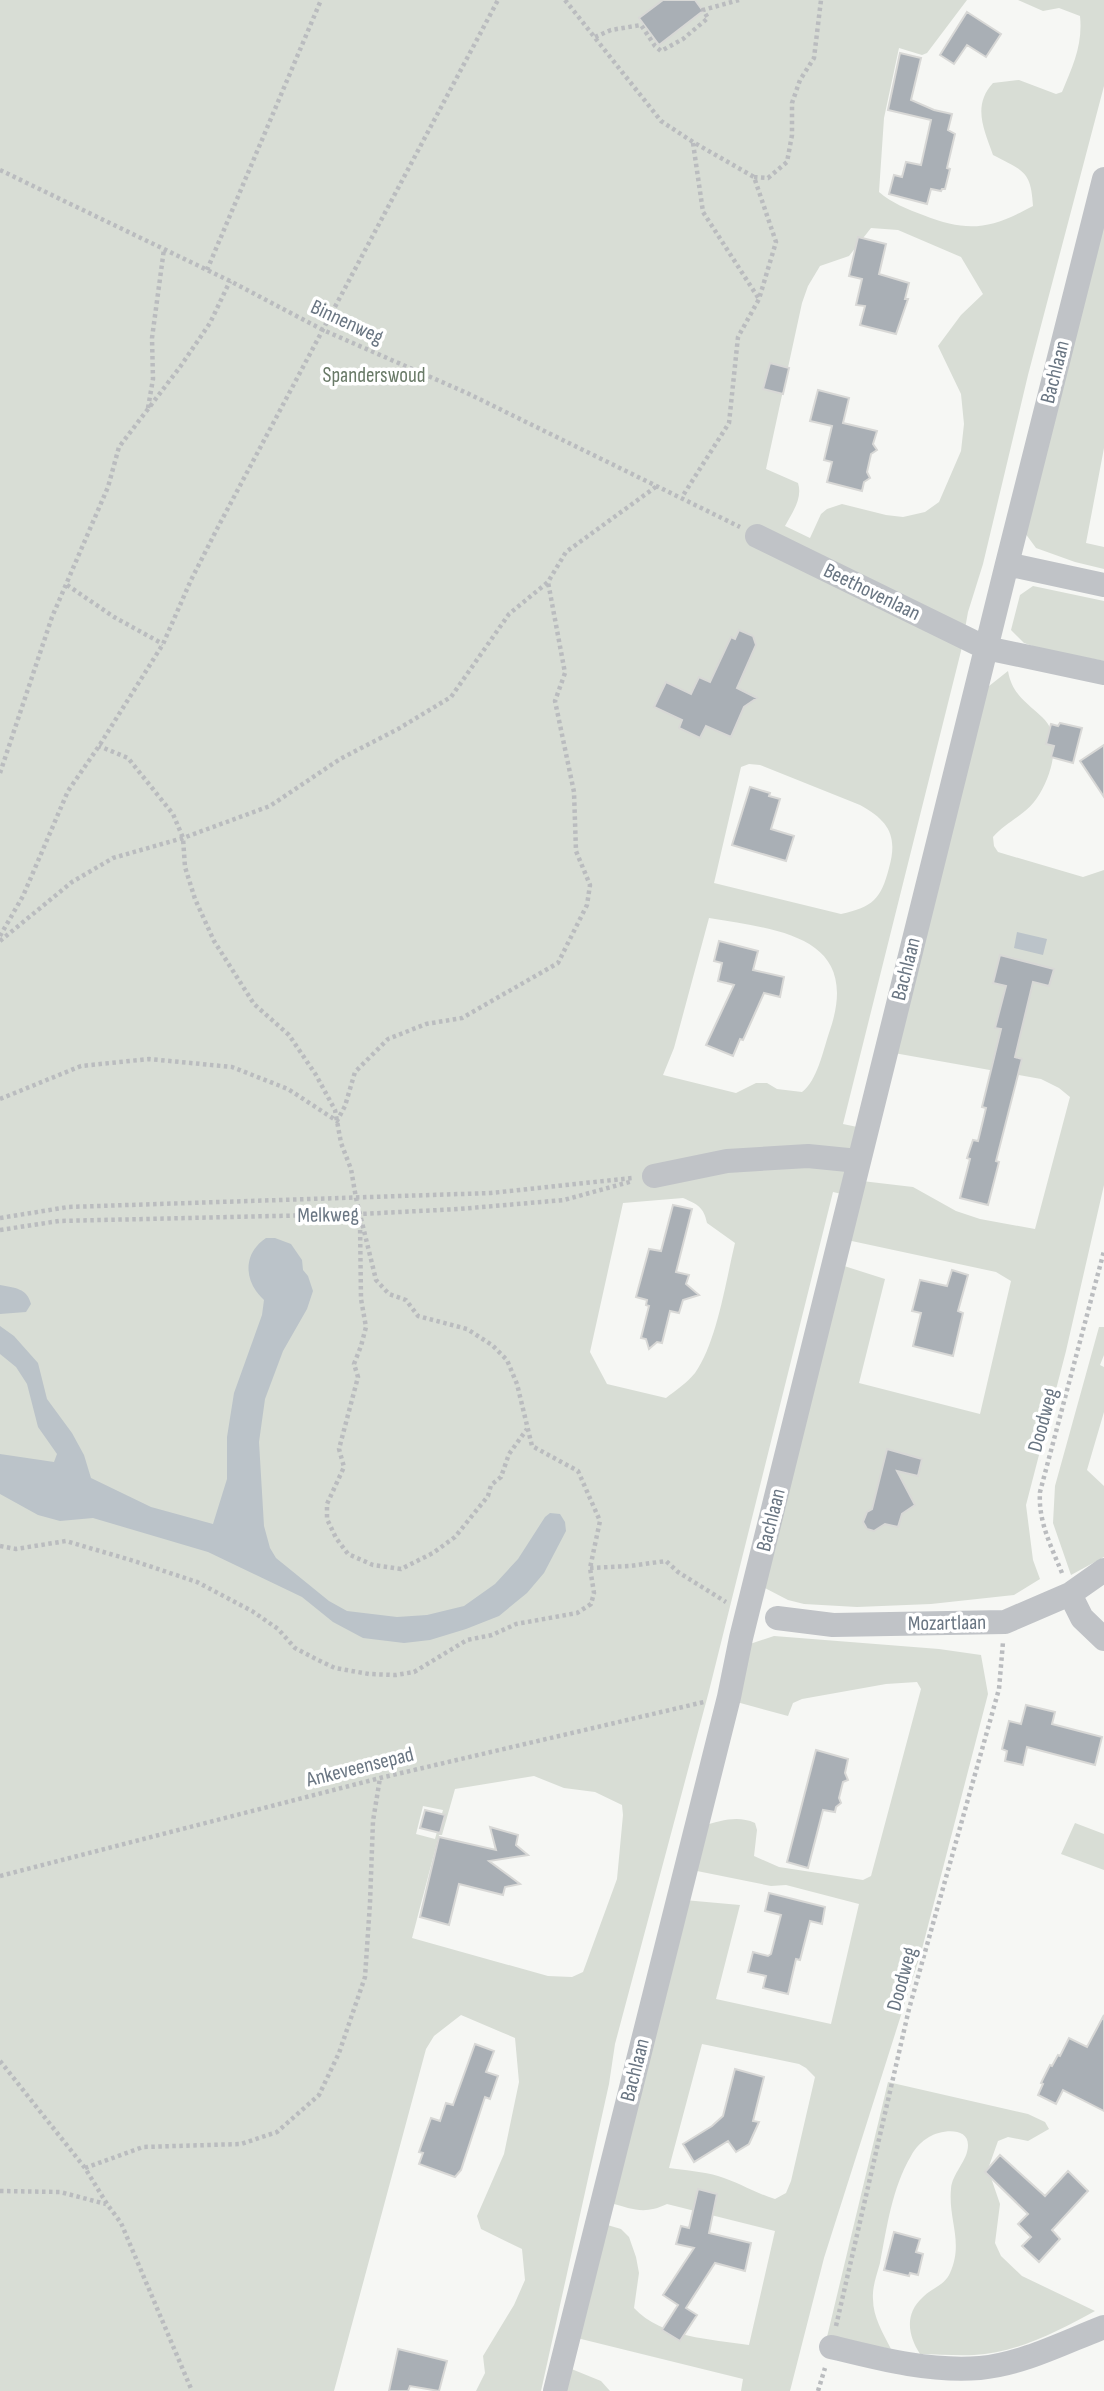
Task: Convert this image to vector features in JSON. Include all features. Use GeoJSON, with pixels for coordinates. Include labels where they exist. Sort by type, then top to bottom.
{"type":"FeatureCollection","features":[{"type":"Feature","properties":{"kind":"street","name":"Bachlaan"},"geometry":{"type":"LineString","coordinates":[[1007,564],[1104,179]]}},
{"type":"Feature","properties":{"kind":"street","name":"Beethovenlaan"},"geometry":{"type":"LineString","coordinates":[[757,536],[986,648],[1104,673]]}},
{"type":"Feature","properties":{"kind":"street"},"geometry":{"type":"LineString","coordinates":[[986,648],[1007,564],[1104,585]]}},
{"type":"Feature","properties":{"kind":"street","name":"Bachlaan"},"geometry":{"type":"LineString","coordinates":[[555,2391],[986,648]]}},
{"type":"Feature","properties":{"kind":"street"},"geometry":{"type":"LineString","coordinates":[[654,1176],[727,1161],[754,1159],[808,1156],[858,1161]]}},
{"type":"Feature","properties":{"kind":"street","name":"Mozartlaan"},"geometry":{"type":"LineString","coordinates":[[777,1618],[833,1625],[1005,1622],[1070,1594],[1104,1570]]}},
{"type":"Feature","properties":{"kind":"street"},"geometry":{"type":"LineString","coordinates":[[1070,1594],[1082,1618],[1104,1639]]}},
{"type":"Feature","properties":{"kind":"street"},"geometry":{"type":"LineString","coordinates":[[831,2347],[897,2363],[982,2368],[1025,2357],[1104,2327]]}},
{"type":"Feature","properties":{"kind":"path"},"geometry":{"type":"LineString","coordinates":[[207,270],[321,0]]}},
{"type":"Feature","properties":{"kind":"path"},"geometry":{"type":"LineString","coordinates":[[0,938],[23,896],[68,791],[163,644],[191,580],[498,0]]}},
{"type":"Feature","properties":{"kind":"path"},"geometry":{"type":"LineString","coordinates":[[565,0],[661,121],[754,177],[768,177],[787,162],[792,135],[792,103],[800,80],[814,58],[821,0]]}},
{"type":"Feature","properties":{"kind":"path"},"geometry":{"type":"LineString","coordinates":[[595,37],[611,30],[641,25],[661,51],[684,39],[708,18],[703,10],[739,0]]}},
{"type":"Feature","properties":{"kind":"path"},"geometry":{"type":"LineString","coordinates":[[693,142],[703,212],[759,299]]}},
{"type":"Feature","properties":{"kind":"path","name":"Binnenweg"},"geometry":{"type":"LineString","coordinates":[[0,170],[207,270],[323,330],[467,393],[757,536]]}},
{"type":"Feature","properties":{"kind":"path"},"geometry":{"type":"LineString","coordinates":[[682,497],[729,423],[738,337],[759,299],[776,242],[754,177]]}},
{"type":"Feature","properties":{"kind":"path"},"geometry":{"type":"LineString","coordinates":[[148,410],[153,379],[152,338],[164,249]]}},
{"type":"Feature","properties":{"kind":"path"},"geometry":{"type":"LineString","coordinates":[[0,773],[52,617],[108,487],[119,447],[211,323],[229,281]]}},
{"type":"Feature","properties":{"kind":"path"},"geometry":{"type":"LineString","coordinates":[[0,938],[72,883],[113,858],[183,838],[270,806],[340,759],[451,697],[509,614],[548,582],[566,552],[657,486]]}},
{"type":"Feature","properties":{"kind":"path"},"geometry":{"type":"LineString","coordinates":[[337,1121],[345,1106],[355,1072],[388,1039],[426,1024],[462,1018],[558,964],[587,905],[590,885],[576,851],[574,792],[555,701],[565,673],[548,582]]}},
{"type":"Feature","properties":{"kind":"path"},"geometry":{"type":"LineString","coordinates":[[67,585],[114,617],[163,644]]}},
{"type":"Feature","properties":{"kind":"path"},"geometry":{"type":"LineString","coordinates":[[0,1546],[16,1549],[66,1541],[134,1561],[218,1592],[278,1629],[295,1647],[335,1668],[369,1674],[396,1675],[414,1672],[467,1640],[492,1635],[516,1624],[577,1613],[591,1604],[594,1593],[590,1568],[600,1521],[578,1471],[532,1446],[517,1384],[506,1360],[492,1345],[467,1329],[418,1316],[406,1300],[389,1294],[376,1280],[335,1110],[310,1065],[289,1035],[254,1004],[214,941],[195,899],[186,867],[183,838],[173,814],[128,758],[99,746]]}},
{"type":"Feature","properties":{"kind":"path"},"geometry":{"type":"LineString","coordinates":[[0,1098],[81,1066],[149,1059],[232,1067],[288,1088],[337,1121]]}},
{"type":"Feature","properties":{"kind":"path","name":"Melkweg"},"geometry":{"type":"LineString","coordinates":[[0,1218],[68,1207],[503,1192],[654,1176]]}},
{"type":"Feature","properties":{"kind":"path","name":"Melkweg"},"geometry":{"type":"LineString","coordinates":[[0,1230],[59,1221],[360,1214],[564,1200],[654,1176]]}},
{"type":"Feature","properties":{"kind":"path"},"geometry":{"type":"LineString","coordinates":[[360,1214],[361,1299],[366,1327],[354,1364],[358,1377],[339,1450],[344,1466],[327,1504],[327,1519],[336,1538],[348,1553],[373,1565],[401,1569],[433,1553],[455,1537],[488,1496],[491,1485],[501,1477],[509,1454],[527,1429]]}},
{"type":"Feature","properties":{"kind":"path","name":"Doodweg"},"geometry":{"type":"LineString","coordinates":[[1070,1594],[1042,1524],[1040,1492],[1104,1251]]}},
{"type":"Feature","properties":{"kind":"path"},"geometry":{"type":"LineString","coordinates":[[590,1568],[666,1561],[678,1573],[748,1613]]}},
{"type":"Feature","properties":{"kind":"path","name":"Doodweg"},"geometry":{"type":"LineString","coordinates":[[831,2347],[909,2009],[999,1689],[1005,1622]]}},
{"type":"Feature","properties":{"kind":"path","name":"Ankeveensepad"},"geometry":{"type":"LineString","coordinates":[[0,1876],[380,1778],[729,1696]]}},
{"type":"Feature","properties":{"kind":"path"},"geometry":{"type":"LineString","coordinates":[[85,2168],[143,2147],[242,2144],[277,2132],[319,2095],[339,2053],[365,1977],[373,1821],[380,1778]]}},
{"type":"Feature","properties":{"kind":"path"},"geometry":{"type":"LineString","coordinates":[[0,2061],[85,2168],[121,2223],[192,2391]]}},
{"type":"Feature","properties":{"kind":"path"},"geometry":{"type":"LineString","coordinates":[[0,2191],[60,2192],[107,2204]]}},
{"type":"Feature","properties":{"kind":"green space","name":"Spanderswoud"},"geometry":{"type":"Polygon","coordinates":[[[0,0],[967,0],[927,53],[922,55],[899,48],[884,118],[879,192],[894,203],[939,221],[979,226],[1004,220],[1033,206],[1030,185],[1024,173],[993,155],[981,109],[987,92],[993,83],[1019,80],[1056,94],[1062,92],[1079,45],[1080,16],[1059,8],[1043,11],[1018,0],[1104,0],[1104,86],[1028,375],[983,564],[968,612],[961,651],[843,1124],[862,1128],[846,1195],[833,1192],[709,1691],[615,2044],[609,2084],[541,2391],[476,2391],[485,2373],[483,2356],[514,2305],[525,2280],[522,2249],[481,2229],[477,2216],[504,2154],[519,2082],[515,2038],[461,2015],[434,2036],[426,2049],[334,2391],[0,2391],[0,0]],[[871,228],[849,256],[820,266],[808,286],[766,469],[798,483],[798,500],[785,526],[810,538],[821,514],[842,504],[903,517],[925,512],[939,502],[961,451],[964,424],[961,394],[938,346],[961,315],[983,294],[961,257],[898,230],[871,228]],[[749,764],[741,767],[714,883],[841,914],[852,911],[868,905],[883,887],[892,857],[889,830],[878,817],[860,805],[760,765],[749,764]],[[709,918],[674,1048],[663,1075],[736,1093],[756,1083],[767,1083],[777,1089],[802,1092],[812,1081],[819,1065],[837,1001],[835,976],[825,958],[809,944],[788,934],[709,918]],[[683,1198],[623,1203],[590,1352],[607,1384],[666,1398],[692,1377],[703,1360],[720,1310],[735,1243],[707,1223],[699,1207],[683,1198]],[[534,1776],[455,1789],[442,1835],[439,1835],[412,1938],[548,1976],[572,1977],[583,1972],[617,1879],[622,1805],[595,1792],[564,1788],[534,1776]],[[423,1806],[416,1834],[435,1839],[443,1810],[423,1806]]]}},
{"type":"Feature","properties":{"kind":"green space"},"geometry":{"type":"Polygon","coordinates":[[[1104,220],[1104,448],[1086,543],[1104,547],[1104,569],[1036,548],[1025,533],[1104,220]]]}},
{"type":"Feature","properties":{"kind":"green space"},"geometry":{"type":"Polygon","coordinates":[[[1033,586],[1104,601],[1104,661],[1041,649],[1024,643],[1011,630],[1020,595],[1033,586]]]}},
{"type":"Feature","properties":{"kind":"green space"},"geometry":{"type":"Polygon","coordinates":[[[1008,671],[1016,692],[1049,726],[1053,736],[1053,760],[1040,793],[1030,807],[993,837],[994,846],[998,852],[1083,877],[1104,870],[1104,1185],[1066,1351],[1026,1505],[1033,1560],[1040,1579],[1014,1595],[931,1604],[857,1607],[804,1604],[788,1600],[761,1586],[841,1265],[885,1279],[859,1383],[980,1414],[1011,1281],[996,1272],[847,1240],[862,1181],[913,1187],[956,1211],[980,1219],[1035,1229],[1070,1097],[1041,1079],[894,1053],[984,690],[1008,671]]]}},
{"type":"Feature","properties":{"kind":"green space"},"geometry":{"type":"Polygon","coordinates":[[[1099,1327],[1104,1327],[1104,1355],[1100,1365],[1104,1367],[1104,1412],[1087,1470],[1104,1486],[1104,1557],[1071,1575],[1053,1523],[1055,1486],[1099,1327]]]}},
{"type":"Feature","properties":{"kind":"green space"},"geometry":{"type":"Polygon","coordinates":[[[774,1636],[939,1649],[981,1655],[988,1694],[922,1949],[824,2258],[790,2391],[741,2391],[743,2379],[577,2338],[604,2224],[621,2229],[629,2237],[639,2273],[634,2308],[645,2318],[658,2326],[688,2336],[749,2345],[775,2231],[667,2204],[645,2210],[610,2203],[684,1900],[740,1905],[716,1999],[831,2024],[859,1904],[786,1885],[771,1886],[692,1870],[702,1826],[742,1819],[755,1823],[757,1830],[754,1856],[779,1867],[863,1880],[871,1876],[921,1689],[917,1682],[886,1684],[802,1699],[793,1703],[788,1716],[733,1701],[747,1645],[774,1636]],[[702,2044],[669,2168],[718,2176],[775,2199],[786,2193],[815,2077],[799,2064],[702,2044]]]}},
{"type":"Feature","properties":{"kind":"green space"},"geometry":{"type":"Polygon","coordinates":[[[1075,1823],[1104,1834],[1104,1870],[1061,1854],[1075,1823]]]}},
{"type":"Feature","properties":{"kind":"green space"},"geometry":{"type":"Polygon","coordinates":[[[888,2082],[1028,2114],[1045,2122],[1049,2129],[1028,2141],[1008,2137],[998,2141],[988,2169],[1000,2204],[995,2243],[1001,2256],[1022,2276],[1095,2311],[1052,2333],[1006,2350],[974,2355],[920,2354],[911,2332],[913,2310],[923,2297],[948,2277],[956,2251],[951,2189],[968,2145],[967,2139],[959,2132],[946,2131],[929,2137],[915,2150],[904,2168],[891,2208],[874,2285],[873,2306],[891,2349],[827,2337],[888,2082]]]}},
{"type":"Feature","properties":{"kind":"green space"},"geometry":{"type":"Polygon","coordinates":[[[569,2368],[601,2381],[610,2391],[563,2391],[569,2368]]]}},
{"type":"Feature","properties":{"kind":"shaded area"},"geometry":{"type":"Polygon","coordinates":[[[1017,932],[1047,939],[1043,955],[1014,948],[1017,932]]]}},
{"type":"Feature","properties":{"kind":"shaded area"},"geometry":{"type":"Polygon","coordinates":[[[266,1238],[275,1238],[291,1244],[302,1260],[303,1270],[313,1291],[307,1309],[283,1351],[265,1399],[259,1442],[264,1526],[270,1548],[276,1558],[329,1601],[347,1611],[397,1617],[427,1615],[464,1606],[495,1584],[518,1559],[545,1517],[550,1513],[560,1514],[566,1531],[544,1573],[527,1593],[499,1616],[430,1640],[404,1643],[363,1638],[333,1622],[302,1597],[208,1552],[93,1518],[60,1521],[38,1515],[0,1494],[0,1454],[54,1462],[57,1454],[38,1427],[27,1384],[16,1367],[0,1354],[0,1326],[14,1336],[38,1363],[47,1399],[72,1433],[84,1455],[91,1478],[151,1507],[213,1524],[227,1479],[227,1437],[234,1393],[262,1315],[264,1300],[252,1285],[248,1268],[253,1252],[266,1238]]]}},
{"type":"Feature","properties":{"kind":"shaded area"},"geometry":{"type":"Polygon","coordinates":[[[0,1285],[20,1290],[27,1295],[31,1304],[26,1312],[0,1314],[0,1285]]]}},
{"type":"Feature","properties":{"kind":"building"},"geometry":{"type":"Polygon","coordinates":[[[663,0],[695,0],[703,11],[659,45],[639,18],[663,0]]]}},
{"type":"Feature","properties":{"kind":"building"},"geometry":{"type":"Polygon","coordinates":[[[967,12],[1001,34],[986,57],[967,45],[954,64],[940,55],[967,12]]]}},
{"type":"Feature","properties":{"kind":"building"},"geometry":{"type":"Polygon","coordinates":[[[900,53],[921,58],[911,100],[952,114],[948,130],[955,134],[945,189],[931,189],[927,204],[889,194],[894,175],[902,177],[906,162],[921,165],[931,120],[888,110],[900,53]]]}},
{"type":"Feature","properties":{"kind":"building"},"geometry":{"type":"Polygon","coordinates":[[[858,237],[886,244],[879,274],[909,283],[905,299],[908,299],[896,334],[860,325],[865,306],[856,305],[862,279],[849,276],[858,237]]]}},
{"type":"Feature","properties":{"kind":"building"},"geometry":{"type":"Polygon","coordinates":[[[770,363],[789,368],[783,394],[763,389],[770,363]]]}},
{"type":"Feature","properties":{"kind":"building"},"geometry":{"type":"Polygon","coordinates":[[[818,390],[849,398],[843,423],[877,431],[873,444],[877,450],[871,454],[867,472],[870,478],[864,482],[862,491],[827,482],[832,462],[824,460],[832,426],[810,421],[818,390]]]}},
{"type":"Feature","properties":{"kind":"building"},"geometry":{"type":"Polygon","coordinates":[[[739,630],[753,636],[756,645],[737,688],[757,698],[744,707],[731,737],[706,726],[700,738],[679,728],[682,720],[654,707],[666,682],[691,694],[699,677],[710,682],[731,637],[735,639],[739,630]]]}},
{"type":"Feature","properties":{"kind":"building"},"geometry":{"type":"Polygon","coordinates":[[[1060,723],[1082,728],[1073,763],[1051,757],[1054,746],[1046,744],[1051,724],[1058,726],[1060,723]]]}},
{"type":"Feature","properties":{"kind":"building"},"geometry":{"type":"Polygon","coordinates":[[[1104,745],[1104,797],[1080,761],[1104,745]]]}},
{"type":"Feature","properties":{"kind":"building"},"geometry":{"type":"Polygon","coordinates":[[[750,787],[780,799],[771,829],[794,836],[786,861],[732,845],[750,787]]]}},
{"type":"Feature","properties":{"kind":"building"},"geometry":{"type":"Polygon","coordinates":[[[719,941],[758,951],[753,970],[784,977],[780,997],[764,993],[733,1056],[706,1045],[734,985],[718,981],[722,963],[714,961],[719,941]]]}},
{"type":"Feature","properties":{"kind":"building"},"geometry":{"type":"Polygon","coordinates":[[[1000,955],[1054,969],[1049,986],[1033,982],[1015,1057],[1022,1059],[996,1161],[999,1162],[988,1205],[960,1198],[970,1159],[967,1158],[973,1140],[978,1141],[986,1108],[982,1107],[1001,1029],[995,1028],[1006,986],[993,983],[1000,955]]]}},
{"type":"Feature","properties":{"kind":"building"},"geometry":{"type":"Polygon","coordinates":[[[673,1205],[692,1209],[676,1272],[689,1275],[686,1284],[699,1295],[683,1300],[679,1313],[670,1311],[662,1343],[657,1342],[649,1349],[646,1339],[641,1338],[649,1306],[646,1305],[647,1300],[636,1297],[649,1249],[661,1251],[673,1205]]]}},
{"type":"Feature","properties":{"kind":"building"},"geometry":{"type":"Polygon","coordinates":[[[952,1270],[968,1275],[958,1311],[963,1313],[953,1356],[913,1346],[921,1313],[912,1311],[920,1280],[947,1286],[952,1270]]]}},
{"type":"Feature","properties":{"kind":"building"},"geometry":{"type":"Polygon","coordinates":[[[887,1449],[922,1459],[918,1476],[897,1471],[915,1505],[902,1514],[898,1527],[885,1524],[874,1531],[867,1529],[863,1522],[867,1512],[872,1509],[887,1449]]]}},
{"type":"Feature","properties":{"kind":"building"},"geometry":{"type":"Polygon","coordinates":[[[1026,1705],[1055,1712],[1052,1724],[1102,1737],[1095,1765],[1027,1747],[1023,1765],[1005,1761],[1007,1751],[1002,1749],[1009,1721],[1021,1724],[1026,1705]]]}},
{"type":"Feature","properties":{"kind":"building"},"geometry":{"type":"Polygon","coordinates":[[[816,1750],[848,1759],[845,1773],[848,1780],[843,1782],[839,1798],[841,1803],[835,1812],[823,1810],[808,1868],[787,1862],[816,1750]]]}},
{"type":"Feature","properties":{"kind":"building"},"geometry":{"type":"Polygon","coordinates":[[[425,1810],[445,1815],[440,1833],[420,1828],[425,1810]]]}},
{"type":"Feature","properties":{"kind":"building"},"geometry":{"type":"Polygon","coordinates":[[[490,1827],[518,1835],[516,1845],[528,1855],[489,1861],[520,1884],[505,1887],[503,1895],[459,1884],[449,1925],[420,1917],[439,1837],[496,1850],[490,1827]]]}},
{"type":"Feature","properties":{"kind":"building"},"geometry":{"type":"Polygon","coordinates":[[[769,1893],[825,1907],[822,1924],[810,1921],[800,1960],[796,1959],[788,1994],[763,1988],[766,1976],[748,1972],[753,1952],[768,1956],[771,1954],[781,1915],[765,1911],[769,1893]]]}},
{"type":"Feature","properties":{"kind":"building"},"geometry":{"type":"Polygon","coordinates":[[[1104,2015],[1104,2111],[1063,2090],[1056,2104],[1038,2095],[1050,2065],[1060,2056],[1069,2038],[1087,2047],[1104,2015]]]}},
{"type":"Feature","properties":{"kind":"building"},"geometry":{"type":"Polygon","coordinates":[[[475,2044],[494,2051],[486,2072],[498,2076],[490,2099],[485,2097],[461,2170],[455,2177],[419,2164],[423,2153],[419,2152],[431,2118],[440,2121],[446,2103],[453,2105],[475,2044]]]}},
{"type":"Feature","properties":{"kind":"building"},"geometry":{"type":"Polygon","coordinates":[[[735,2069],[764,2077],[753,2121],[759,2122],[749,2144],[736,2152],[728,2141],[694,2162],[683,2144],[723,2116],[735,2069]]]}},
{"type":"Feature","properties":{"kind":"building"},"geometry":{"type":"Polygon","coordinates":[[[1000,2155],[1045,2196],[1068,2171],[1088,2191],[1052,2230],[1060,2239],[1039,2262],[1022,2246],[1031,2237],[1018,2224],[1028,2214],[985,2172],[1000,2155]]]}},
{"type":"Feature","properties":{"kind":"building"},"geometry":{"type":"Polygon","coordinates":[[[698,2189],[717,2194],[709,2233],[751,2243],[745,2271],[715,2263],[686,2308],[697,2315],[680,2341],[662,2330],[678,2305],[663,2295],[694,2248],[676,2244],[681,2226],[689,2228],[698,2189]]]}},
{"type":"Feature","properties":{"kind":"building"},"geometry":{"type":"Polygon","coordinates":[[[894,2232],[920,2239],[916,2252],[923,2254],[918,2275],[910,2273],[909,2276],[884,2270],[894,2232]]]}},
{"type":"Feature","properties":{"kind":"building"},"geometry":{"type":"Polygon","coordinates":[[[398,2349],[447,2361],[439,2391],[410,2386],[408,2391],[389,2391],[398,2349]]]}}]}
